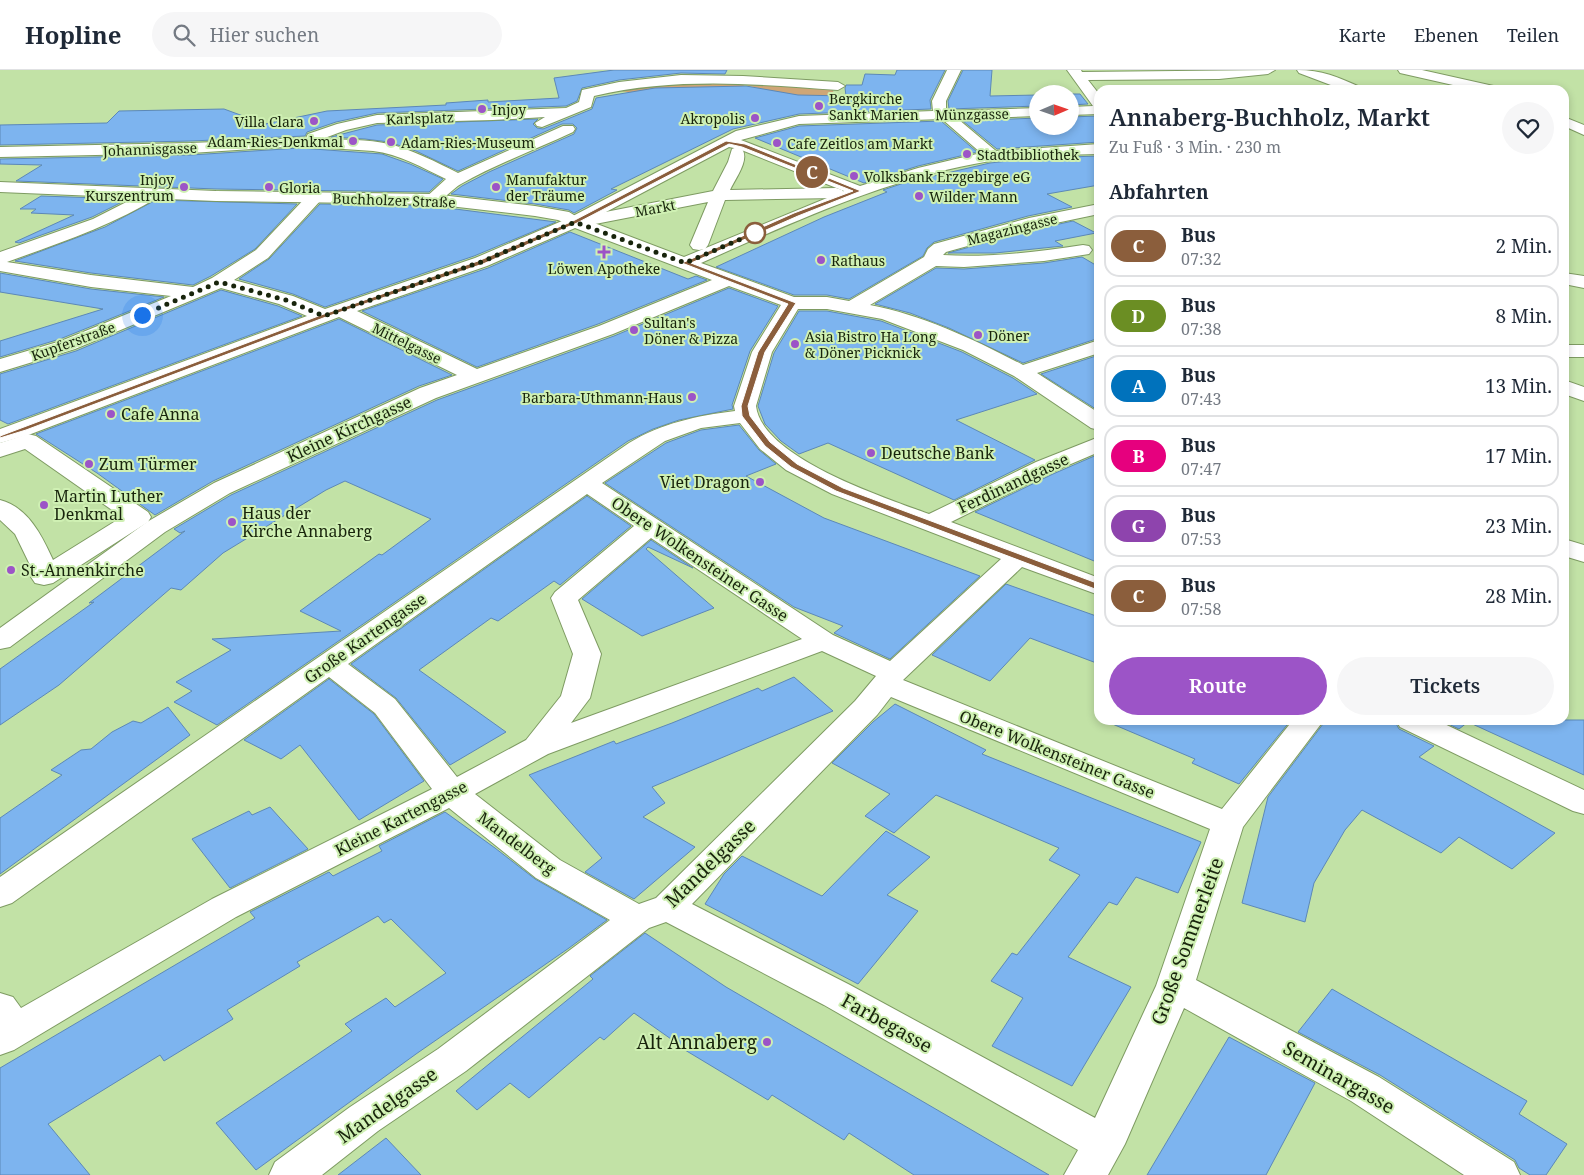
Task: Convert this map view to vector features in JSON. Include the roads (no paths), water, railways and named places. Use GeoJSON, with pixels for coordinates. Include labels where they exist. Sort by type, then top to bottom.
{"type":"FeatureCollection","features":[{"type":"Feature","properties":{"kind":"street"},"geometry":{"type":"LineString","coordinates":[[954,70],[939,101],[939,110],[993,156]]}},
{"type":"Feature","properties":{"kind":"street"},"geometry":{"type":"LineString","coordinates":[[1076,73],[1219,75],[1268,70]]}},
{"type":"Feature","properties":{"kind":"street"},"geometry":{"type":"LineString","coordinates":[[1304,70],[1344,85]]}},
{"type":"Feature","properties":{"kind":"street"},"geometry":{"type":"LineString","coordinates":[[1405,70],[1471,85]]}},
{"type":"Feature","properties":{"kind":"street"},"geometry":{"type":"LineString","coordinates":[[843,103],[846,72]]}},
{"type":"Feature","properties":{"kind":"street"},"geometry":{"type":"LineString","coordinates":[[1076,73],[1094,97]]}},
{"type":"Feature","properties":{"kind":"street","name":"Karlsplatz"},"geometry":{"type":"LineString","coordinates":[[542,122],[586,104],[588,93],[612,86],[689,77],[734,78],[843,103]]}},
{"type":"Feature","properties":{"kind":"street","name":"Münzgasse"},"geometry":{"type":"LineString","coordinates":[[733,152],[741,134],[799,120],[843,103],[942,114],[1029,112]]}},
{"type":"Feature","properties":{"kind":"street","name":"Karlsplatz"},"geometry":{"type":"LineString","coordinates":[[377,119],[493,116],[574,110]]}},
{"type":"Feature","properties":{"kind":"street"},"geometry":{"type":"LineString","coordinates":[[1079,111],[1094,110]]}},
{"type":"Feature","properties":{"kind":"street","name":"Karlsplatz"},"geometry":{"type":"LineString","coordinates":[[458,179],[568,129],[542,122],[493,116]]}},
{"type":"Feature","properties":{"kind":"street","name":"Johannisgasse"},"geometry":{"type":"LineString","coordinates":[[300,142],[342,127],[377,119]]}},
{"type":"Feature","properties":{"kind":"street"},"geometry":{"type":"LineString","coordinates":[[1569,124],[1584,131]]}},
{"type":"Feature","properties":{"kind":"street","name":"Johannisgasse"},"geometry":{"type":"LineString","coordinates":[[0,152],[191,148],[300,142],[387,148],[458,179]]}},
{"type":"Feature","properties":{"kind":"street"},"geometry":{"type":"LineString","coordinates":[[719,157],[744,146],[858,191]]}},
{"type":"Feature","properties":{"kind":"street"},"geometry":{"type":"LineString","coordinates":[[685,263],[796,214],[858,191],[959,162],[993,156],[1094,149]]}},
{"type":"Feature","properties":{"kind":"street"},"geometry":{"type":"LineString","coordinates":[[699,245],[719,195],[733,152]]}},
{"type":"Feature","properties":{"kind":"street","name":"Markt"},"geometry":{"type":"LineString","coordinates":[[583,221],[733,152]]}},
{"type":"Feature","properties":{"kind":"street"},"geometry":{"type":"LineString","coordinates":[[432,199],[458,179]]}},
{"type":"Feature","properties":{"kind":"street","name":"Buchholzer Straße"},"geometry":{"type":"LineString","coordinates":[[0,187],[154,193],[432,199],[535,211],[583,221]]}},
{"type":"Feature","properties":{"kind":"street"},"geometry":{"type":"LineString","coordinates":[[0,258],[104,220],[135,206],[154,193]]}},
{"type":"Feature","properties":{"kind":"street","name":"Markt"},"geometry":{"type":"LineString","coordinates":[[583,221],[719,195],[836,193]]}},
{"type":"Feature","properties":{"kind":"street","name":"Markt"},"geometry":{"type":"LineString","coordinates":[[743,195],[788,211]]}},
{"type":"Feature","properties":{"kind":"street","name":"Kupferstraße"},"geometry":{"type":"LineString","coordinates":[[0,366],[68,345],[219,282],[262,254],[316,197]]}},
{"type":"Feature","properties":{"kind":"street","name":"Magazingasse"},"geometry":{"type":"LineString","coordinates":[[851,308],[933,260],[934,253],[940,248],[1030,223],[1094,210]]}},
{"type":"Feature","properties":{"kind":"street"},"geometry":{"type":"LineString","coordinates":[[0,436],[332,313],[481,262],[583,221]]}},
{"type":"Feature","properties":{"kind":"street","name":"Markt"},"geometry":{"type":"LineString","coordinates":[[583,221],[685,263],[792,303]]}},
{"type":"Feature","properties":{"kind":"street"},"geometry":{"type":"LineString","coordinates":[[1030,223],[1091,252]]}},
{"type":"Feature","properties":{"kind":"street"},"geometry":{"type":"LineString","coordinates":[[933,260],[964,262],[1091,252]]}},
{"type":"Feature","properties":{"kind":"street"},"geometry":{"type":"LineString","coordinates":[[0,266],[91,281],[196,293]]}},
{"type":"Feature","properties":{"kind":"street","name":"Kleine Kirchgasse"},"geometry":{"type":"LineString","coordinates":[[0,641],[156,527],[222,488],[428,393],[473,375],[606,330],[730,280]]}},
{"type":"Feature","properties":{"kind":"street"},"geometry":{"type":"LineString","coordinates":[[1569,280],[1584,282]]}},
{"type":"Feature","properties":{"kind":"street","name":"Mittelgasse"},"geometry":{"type":"LineString","coordinates":[[219,282],[332,313],[473,375]]}},
{"type":"Feature","properties":{"kind":"street"},"geometry":{"type":"LineString","coordinates":[[1094,420],[1022,372],[970,346],[887,314],[827,303],[792,303],[762,352],[744,406],[746,416],[768,444],[794,465],[840,490],[1094,585]]}},
{"type":"Feature","properties":{"kind":"street"},"geometry":{"type":"LineString","coordinates":[[1022,372],[1094,348]]}},
{"type":"Feature","properties":{"kind":"street"},"geometry":{"type":"LineString","coordinates":[[1569,351],[1584,351]]}},
{"type":"Feature","properties":{"kind":"street"},"geometry":{"type":"LineString","coordinates":[[1569,388],[1584,395]]}},
{"type":"Feature","properties":{"kind":"street","name":"Große Kartengasse"},"geometry":{"type":"LineString","coordinates":[[0,894],[329,662],[657,436],[698,422],[746,416]]}},
{"type":"Feature","properties":{"kind":"street"},"geometry":{"type":"LineString","coordinates":[[0,450],[28,440],[139,517],[44,577],[45,569],[26,530],[0,507]]}},
{"type":"Feature","properties":{"kind":"street","name":"Ferdinandgasse"},"geometry":{"type":"LineString","coordinates":[[929,524],[1044,467],[1094,446]]}},
{"type":"Feature","properties":{"kind":"street","name":"Obere Wolkensteiner Gasse"},"geometry":{"type":"LineString","coordinates":[[587,484],[824,642],[890,679],[1228,824]]}},
{"type":"Feature","properties":{"kind":"street"},"geometry":{"type":"LineString","coordinates":[[537,747],[575,698],[586,654],[564,598],[650,526]]}},
{"type":"Feature","properties":{"kind":"street"},"geometry":{"type":"LineString","coordinates":[[1569,549],[1584,554]]}},
{"type":"Feature","properties":{"kind":"street","name":"Mandelgasse"},"geometry":{"type":"LineString","coordinates":[[290,1175],[364,1119],[452,1060],[652,913],[866,708],[890,679],[1018,557]]}},
{"type":"Feature","properties":{"kind":"street","name":"Kleine Kartengasse"},"geometry":{"type":"LineString","coordinates":[[5,1026],[224,908],[452,793],[537,747],[824,642]]}},
{"type":"Feature","properties":{"kind":"street","name":"Mandelberg"},"geometry":{"type":"LineString","coordinates":[[329,662],[385,706],[452,793],[548,870],[652,913]]}},
{"type":"Feature","properties":{"kind":"street","name":"Große Sommerleite"},"geometry":{"type":"LineString","coordinates":[[1085,1175],[1104,1144],[1175,986],[1228,824],[1305,725]]}},
{"type":"Feature","properties":{"kind":"street"},"geometry":{"type":"LineString","coordinates":[[1421,725],[1584,803]]}},
{"type":"Feature","properties":{"kind":"street","name":"Farbegasse"},"geometry":{"type":"LineString","coordinates":[[652,913],[837,995],[1104,1144]]}},
{"type":"Feature","properties":{"kind":"street","name":"Seminargasse"},"geometry":{"type":"LineString","coordinates":[[1175,986],[1365,1089],[1499,1175]]}},
{"type":"Feature","properties":{"kind":"place","name":"Bergkirche Sankt Marien"},"geometry":{"type":"Point","coordinates":[819,106]}},
{"type":"Feature","properties":{"kind":"place","name":"Injoy"},"geometry":{"type":"Point","coordinates":[482,109]}},
{"type":"Feature","properties":{"kind":"place","name":"Akropolis"},"geometry":{"type":"Point","coordinates":[755,118]}},
{"type":"Feature","properties":{"kind":"place","name":"Villa Clara"},"geometry":{"type":"Point","coordinates":[314,121]}},
{"type":"Feature","properties":{"kind":"place","name":"Adam-Ries-Denkmal"},"geometry":{"type":"Point","coordinates":[353,141]}},
{"type":"Feature","properties":{"kind":"place","name":"Adam-Ries-Museum"},"geometry":{"type":"Point","coordinates":[391,142]}},
{"type":"Feature","properties":{"kind":"place","name":"Cafe Zeitlos am Markt"},"geometry":{"type":"Point","coordinates":[777,143]}},
{"type":"Feature","properties":{"kind":"place","name":"Stadtbibliothek"},"geometry":{"type":"Point","coordinates":[967,154]}},
{"type":"Feature","properties":{"kind":"place","name":"Volksbank Erzgebirge eG"},"geometry":{"type":"Point","coordinates":[854,176]}},
{"type":"Feature","properties":{"kind":"place","name":"Injoy Kurszentrum"},"geometry":{"type":"Point","coordinates":[184,187]}},
{"type":"Feature","properties":{"kind":"place","name":"Gloria"},"geometry":{"type":"Point","coordinates":[269,187]}},
{"type":"Feature","properties":{"kind":"place","name":"Manufaktur der Träume"},"geometry":{"type":"Point","coordinates":[496,187]}},
{"type":"Feature","properties":{"kind":"place","name":"Wilder Mann"},"geometry":{"type":"Point","coordinates":[919,196]}},
{"type":"Feature","properties":{"kind":"place","name":"Löwen Apotheke"},"geometry":{"type":"Point","coordinates":[604,252]}},
{"type":"Feature","properties":{"kind":"place","name":"Rathaus"},"geometry":{"type":"Point","coordinates":[821,260]}},
{"type":"Feature","properties":{"kind":"place","name":"Sultan's Döner & Pizza"},"geometry":{"type":"Point","coordinates":[634,330]}},
{"type":"Feature","properties":{"kind":"place","name":"Döner"},"geometry":{"type":"Point","coordinates":[978,335]}},
{"type":"Feature","properties":{"kind":"place","name":"Asia Bistro Ha Long & Döner Picknick"},"geometry":{"type":"Point","coordinates":[795,344]}},
{"type":"Feature","properties":{"kind":"place","name":"Barbara-Uthmann-Haus"},"geometry":{"type":"Point","coordinates":[692,397]}},
{"type":"Feature","properties":{"kind":"place","name":"Cafe Anna"},"geometry":{"type":"Point","coordinates":[111,414]}},
{"type":"Feature","properties":{"kind":"place","name":"Deutsche Bank"},"geometry":{"type":"Point","coordinates":[871,453]}},
{"type":"Feature","properties":{"kind":"place","name":"Zum Türmer"},"geometry":{"type":"Point","coordinates":[89,464]}},
{"type":"Feature","properties":{"kind":"place","name":"Viet Dragon"},"geometry":{"type":"Point","coordinates":[760,482]}},
{"type":"Feature","properties":{"kind":"place","name":"Martin Luther Denkmal"},"geometry":{"type":"Point","coordinates":[44,505]}},
{"type":"Feature","properties":{"kind":"place","name":"Haus der Kirche Annaberg"},"geometry":{"type":"Point","coordinates":[232,522]}},
{"type":"Feature","properties":{"kind":"place","name":"St.-Annenkirche"},"geometry":{"type":"Point","coordinates":[11,570]}},
{"type":"Feature","properties":{"kind":"place","name":"Alt Annaberg"},"geometry":{"type":"Point","coordinates":[767,1042]}}]}
